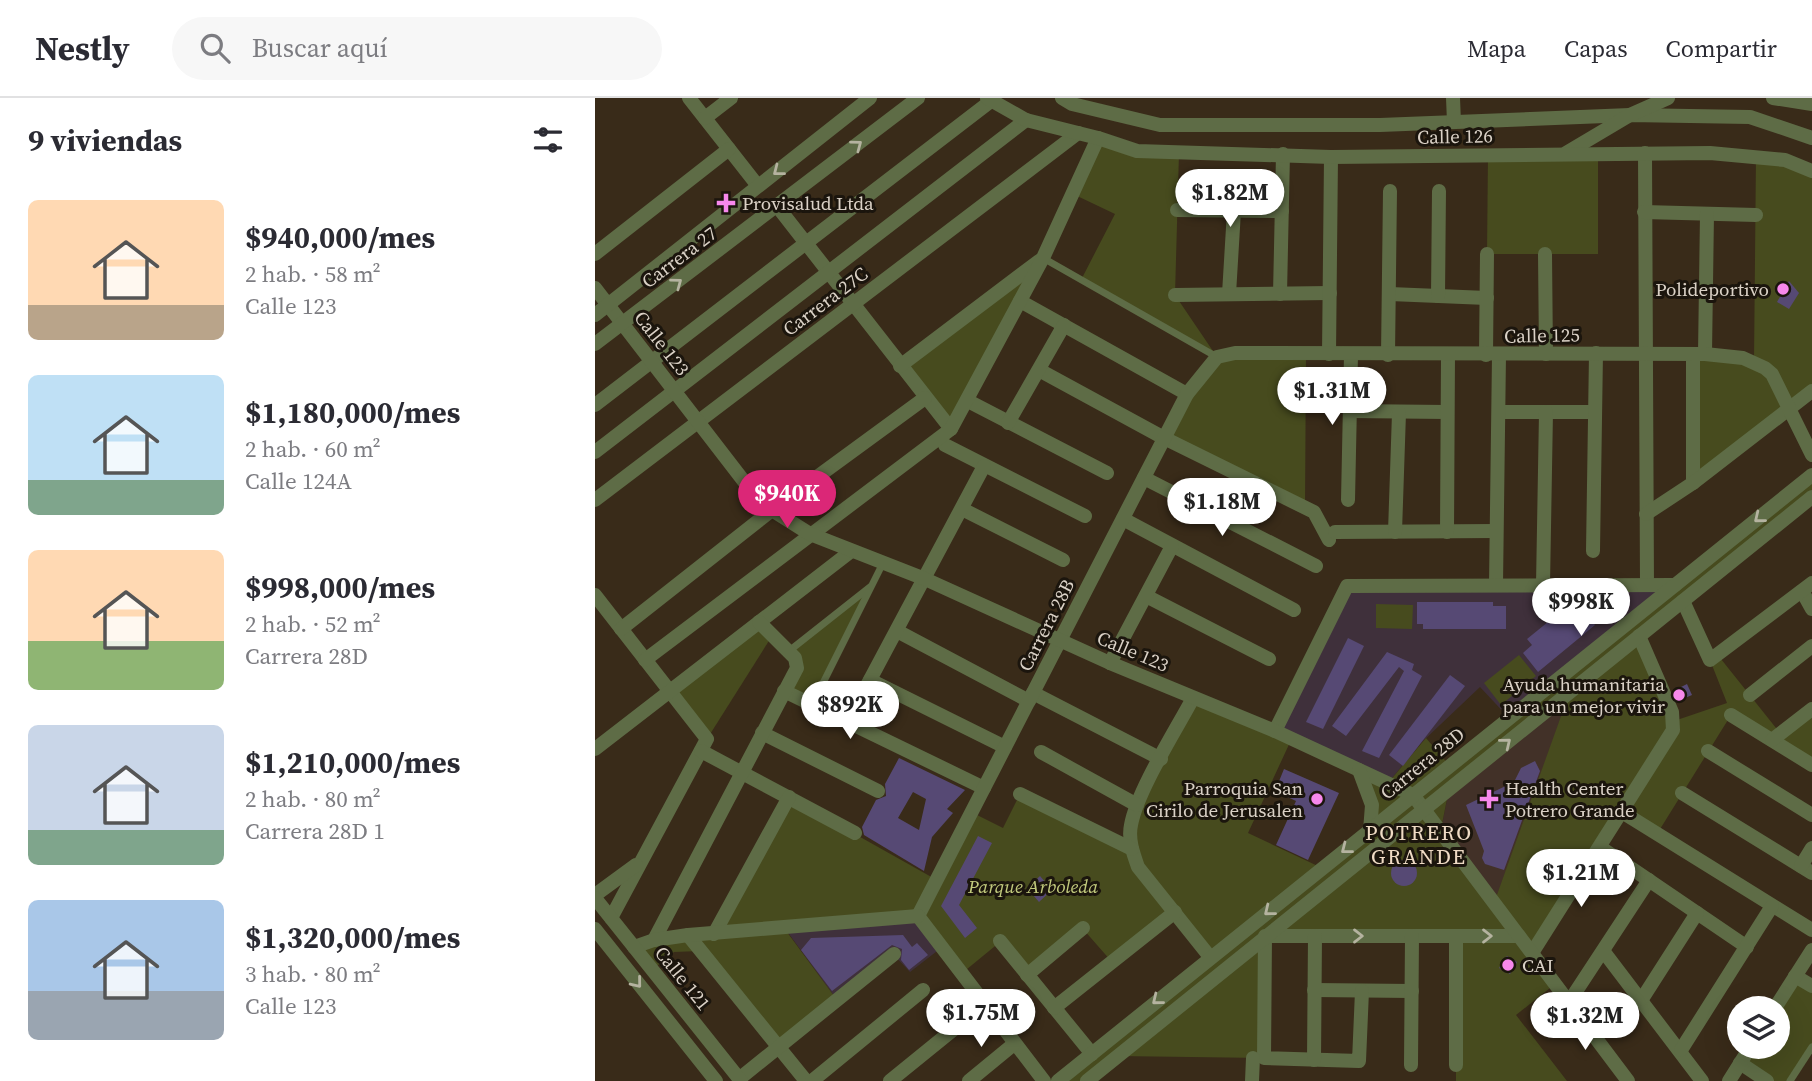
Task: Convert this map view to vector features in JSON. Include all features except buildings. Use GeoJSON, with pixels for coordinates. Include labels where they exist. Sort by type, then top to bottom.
{"type":"FeatureCollection","features":[{"type":"Feature","properties":{"kind":"street"},"geometry":{"type":"LineString","coordinates":[[689,98],[758,186]]}},
{"type":"Feature","properties":{"kind":"street"},"geometry":{"type":"LineString","coordinates":[[705,118],[731,98]]}},
{"type":"Feature","properties":{"kind":"street","name":"Carrera 27"},"geometry":{"type":"LineString","coordinates":[[595,315],[870,98]]}},
{"type":"Feature","properties":{"kind":"street","name":"Carrera 27"},"geometry":{"type":"LineString","coordinates":[[595,344],[918,98]]}},
{"type":"Feature","properties":{"kind":"street"},"geometry":{"type":"LineString","coordinates":[[1050,98],[1160,125],[1454,122],[1630,115],[1750,117],[1812,138]]}},
{"type":"Feature","properties":{"kind":"street"},"geometry":{"type":"LineString","coordinates":[[1454,98],[1454,122]]}},
{"type":"Feature","properties":{"kind":"street"},"geometry":{"type":"LineString","coordinates":[[1566,153],[1630,115],[1670,98],[1699,116]]}},
{"type":"Feature","properties":{"kind":"street"},"geometry":{"type":"LineString","coordinates":[[1773,98],[1812,104]]}},
{"type":"Feature","properties":{"kind":"street"},"geometry":{"type":"LineString","coordinates":[[595,405],[989,100],[1026,120],[1098,138],[1043,258],[951,429],[645,660]]}},
{"type":"Feature","properties":{"kind":"street"},"geometry":{"type":"LineString","coordinates":[[595,452],[1026,120]]}},
{"type":"Feature","properties":{"kind":"street","name":"Carrera 27C"},"geometry":{"type":"LineString","coordinates":[[595,500],[1078,132]]}},
{"type":"Feature","properties":{"kind":"street","name":"Calle 126"},"geometry":{"type":"LineString","coordinates":[[1098,138],[1137,151],[1331,157],[1566,153],[1756,155],[1785,160],[1812,171]]}},
{"type":"Feature","properties":{"kind":"street"},"geometry":{"type":"LineString","coordinates":[[595,254],[729,149]]}},
{"type":"Feature","properties":{"kind":"street"},"geometry":{"type":"LineString","coordinates":[[1644,153],[1647,585]]}},
{"type":"Feature","properties":{"kind":"street"},"geometry":{"type":"LineString","coordinates":[[1280,294],[1283,155]]}},
{"type":"Feature","properties":{"kind":"street"},"geometry":{"type":"LineString","coordinates":[[1329,354],[1331,157]]}},
{"type":"Feature","properties":{"kind":"street"},"geometry":{"type":"LineString","coordinates":[[1388,355],[1390,191]]}},
{"type":"Feature","properties":{"kind":"street"},"geometry":{"type":"LineString","coordinates":[[1438,296],[1439,191]]}},
{"type":"Feature","properties":{"kind":"street"},"geometry":{"type":"LineString","coordinates":[[777,206],[951,429]]}},
{"type":"Feature","properties":{"kind":"street"},"geometry":{"type":"LineString","coordinates":[[1177,209],[1282,211]]}},
{"type":"Feature","properties":{"kind":"street"},"geometry":{"type":"LineString","coordinates":[[1229,294],[1234,211]]}},
{"type":"Feature","properties":{"kind":"street"},"geometry":{"type":"LineString","coordinates":[[1644,212],[1756,215]]}},
{"type":"Feature","properties":{"kind":"street"},"geometry":{"type":"LineString","coordinates":[[1693,483],[1707,214]]}},
{"type":"Feature","properties":{"kind":"street"},"geometry":{"type":"LineString","coordinates":[[1487,254],[1487,298],[1500,412],[1496,585]]}},
{"type":"Feature","properties":{"kind":"street"},"geometry":{"type":"LineString","coordinates":[[1545,254],[1546,354]]}},
{"type":"Feature","properties":{"kind":"street"},"geometry":{"type":"LineString","coordinates":[[900,366],[1043,258]]}},
{"type":"Feature","properties":{"kind":"street","name":"Calle 123"},"geometry":{"type":"LineString","coordinates":[[595,288],[747,484],[772,510],[810,534],[850,552],[925,579],[1110,663],[1275,731],[1413,794]]}},
{"type":"Feature","properties":{"kind":"street"},"geometry":{"type":"LineString","coordinates":[[1175,295],[1330,293]]}},
{"type":"Feature","properties":{"kind":"street"},"geometry":{"type":"LineString","coordinates":[[1390,293],[1487,298]]}},
{"type":"Feature","properties":{"kind":"street"},"geometry":{"type":"LineString","coordinates":[[1020,301],[1187,394]]}},
{"type":"Feature","properties":{"kind":"street"},"geometry":{"type":"LineString","coordinates":[[1008,423],[1064,325]]}},
{"type":"Feature","properties":{"kind":"street","name":"Calle 125"},"geometry":{"type":"LineString","coordinates":[[1217,357],[1235,354],[1645,353],[1743,358],[1765,368],[1790,408],[1812,456]]}},
{"type":"Feature","properties":{"kind":"street"},"geometry":{"type":"LineString","coordinates":[[1593,551],[1596,354]]}},
{"type":"Feature","properties":{"kind":"street"},"geometry":{"type":"LineString","coordinates":[[1348,500],[1351,355]]}},
{"type":"Feature","properties":{"kind":"street"},"geometry":{"type":"LineString","coordinates":[[1447,531],[1448,355]]}},
{"type":"Feature","properties":{"kind":"street","name":"Carrera 28B"},"geometry":{"type":"LineString","coordinates":[[918,916],[1187,394],[1217,357]]}},
{"type":"Feature","properties":{"kind":"street"},"geometry":{"type":"LineString","coordinates":[[1038,370],[1164,438],[1314,512],[1332,536],[1496,531]]}},
{"type":"Feature","properties":{"kind":"street"},"geometry":{"type":"LineString","coordinates":[[1646,514],[1693,483],[1812,391]]}},
{"type":"Feature","properties":{"kind":"street"},"geometry":{"type":"LineString","coordinates":[[621,629],[772,510],[925,398]]}},
{"type":"Feature","properties":{"kind":"street"},"geometry":{"type":"LineString","coordinates":[[968,401],[1107,473]]}},
{"type":"Feature","properties":{"kind":"street"},"geometry":{"type":"LineString","coordinates":[[1350,411],[1447,412]]}},
{"type":"Feature","properties":{"kind":"street"},"geometry":{"type":"LineString","coordinates":[[1500,412],[1595,412]]}},
{"type":"Feature","properties":{"kind":"street"},"geometry":{"type":"LineString","coordinates":[[1543,585],[1546,412]]}},
{"type":"Feature","properties":{"kind":"street"},"geometry":{"type":"LineString","coordinates":[[1395,532],[1399,413]]}},
{"type":"Feature","properties":{"kind":"street"},"geometry":{"type":"LineString","coordinates":[[945,445],[1085,516]]}},
{"type":"Feature","properties":{"kind":"street"},"geometry":{"type":"LineString","coordinates":[[848,721],[984,466]]}},
{"type":"Feature","properties":{"kind":"street","name":"Carrera 28D"},"geometry":{"type":"LineString","coordinates":[[1058,1081],[1812,475]]}},
{"type":"Feature","properties":{"kind":"street"},"geometry":{"type":"LineString","coordinates":[[1144,478],[1316,566]]}},
{"type":"Feature","properties":{"kind":"street","name":"Carrera 28D"},"geometry":{"type":"LineString","coordinates":[[1087,1081],[1812,497]]}},
{"type":"Feature","properties":{"kind":"street"},"geometry":{"type":"LineString","coordinates":[[962,509],[1063,560]]}},
{"type":"Feature","properties":{"kind":"street"},"geometry":{"type":"LineString","coordinates":[[1122,519],[1294,610]]}},
{"type":"Feature","properties":{"kind":"street"},"geometry":{"type":"LineString","coordinates":[[1110,663],[1172,546]]}},
{"type":"Feature","properties":{"kind":"street"},"geometry":{"type":"LineString","coordinates":[[595,749],[850,552]]}},
{"type":"Feature","properties":{"kind":"street"},"geometry":{"type":"LineString","coordinates":[[1275,731],[1347,586],[1675,585]]}},
{"type":"Feature","properties":{"kind":"street"},"geometry":{"type":"LineString","coordinates":[[1683,601],[1710,660],[1807,587],[1812,609]]}},
{"type":"Feature","properties":{"kind":"street"},"geometry":{"type":"LineString","coordinates":[[595,595],[670,691],[704,745],[742,771],[855,833]]}},
{"type":"Feature","properties":{"kind":"street"},"geometry":{"type":"LineString","coordinates":[[1146,596],[1269,659]]}},
{"type":"Feature","properties":{"kind":"street"},"geometry":{"type":"LineString","coordinates":[[653,940],[797,667],[792,655],[759,622]]}},
{"type":"Feature","properties":{"kind":"street"},"geometry":{"type":"LineString","coordinates":[[897,631],[1161,759]]}},
{"type":"Feature","properties":{"kind":"street"},"geometry":{"type":"LineString","coordinates":[[1532,953],[1673,730],[1674,721],[1639,636]]}},
{"type":"Feature","properties":{"kind":"street"},"geometry":{"type":"LineString","coordinates":[[1750,695],[1812,646]]}},
{"type":"Feature","properties":{"kind":"street"},"geometry":{"type":"LineString","coordinates":[[870,680],[1005,747]]}},
{"type":"Feature","properties":{"kind":"street"},"geometry":{"type":"LineString","coordinates":[[784,691],[984,788]]}},
{"type":"Feature","properties":{"kind":"street"},"geometry":{"type":"LineString","coordinates":[[1193,698],[1137,805],[1131,826],[1132,849],[1138,867],[1210,957]]}},
{"type":"Feature","properties":{"kind":"street"},"geometry":{"type":"LineString","coordinates":[[1772,740],[1812,709]]}},
{"type":"Feature","properties":{"kind":"street"},"geometry":{"type":"LineString","coordinates":[[1731,715],[1812,765]]}},
{"type":"Feature","properties":{"kind":"street"},"geometry":{"type":"LineString","coordinates":[[762,733],[878,791]]}},
{"type":"Feature","properties":{"kind":"street"},"geometry":{"type":"LineString","coordinates":[[611,918],[704,745]]}},
{"type":"Feature","properties":{"kind":"street"},"geometry":{"type":"LineString","coordinates":[[1708,751],[1812,815]]}},
{"type":"Feature","properties":{"kind":"street"},"geometry":{"type":"LineString","coordinates":[[1041,752],[1137,805]]}},
{"type":"Feature","properties":{"kind":"street"},"geometry":{"type":"LineString","coordinates":[[1359,770],[1372,805],[1370,831]]}},
{"type":"Feature","properties":{"kind":"street"},"geometry":{"type":"LineString","coordinates":[[1682,793],[1806,869],[1812,848]]}},
{"type":"Feature","properties":{"kind":"street"},"geometry":{"type":"LineString","coordinates":[[1020,794],[1132,849]]}},
{"type":"Feature","properties":{"kind":"street"},"geometry":{"type":"LineString","coordinates":[[1413,794],[1628,1081]]}},
{"type":"Feature","properties":{"kind":"street"},"geometry":{"type":"LineString","coordinates":[[714,934],[789,797]]}},
{"type":"Feature","properties":{"kind":"street"},"geometry":{"type":"LineString","coordinates":[[1622,812],[1812,930]]}},
{"type":"Feature","properties":{"kind":"street"},"geometry":{"type":"LineString","coordinates":[[1600,847],[1747,947]]}},
{"type":"Feature","properties":{"kind":"street"},"geometry":{"type":"LineString","coordinates":[[595,897],[641,862]]}},
{"type":"Feature","properties":{"kind":"street"},"geometry":{"type":"LineString","coordinates":[[1569,1002],[1650,880]]}},
{"type":"Feature","properties":{"kind":"street","name":"Calle 121"},"geometry":{"type":"LineString","coordinates":[[595,897],[740,1080]]}},
{"type":"Feature","properties":{"kind":"street"},"geometry":{"type":"LineString","coordinates":[[1681,1050],[1772,906]]}},
{"type":"Feature","properties":{"kind":"street"},"geometry":{"type":"LineString","coordinates":[[1054,1008],[1175,912]]}},
{"type":"Feature","properties":{"kind":"street"},"geometry":{"type":"LineString","coordinates":[[1641,999],[1697,913]]}},
{"type":"Feature","properties":{"kind":"street"},"geometry":{"type":"LineString","coordinates":[[634,947],[653,940],[688,935],[918,916],[1044,1081]]}},
{"type":"Feature","properties":{"kind":"street"},"geometry":{"type":"LineString","coordinates":[[1027,975],[1083,928]]}},
{"type":"Feature","properties":{"kind":"street","name":"Calle 121"},"geometry":{"type":"LineString","coordinates":[[595,929],[716,1081]]}},
{"type":"Feature","properties":{"kind":"street"},"geometry":{"type":"LineString","coordinates":[[688,935],[809,1081],[923,990]]}},
{"type":"Feature","properties":{"kind":"street"},"geometry":{"type":"LineString","coordinates":[[1252,1081],[1259,1058],[1265,936],[1519,936]]}},
{"type":"Feature","properties":{"kind":"street"},"geometry":{"type":"LineString","coordinates":[[1314,1060],[1315,936]]}},
{"type":"Feature","properties":{"kind":"street"},"geometry":{"type":"LineString","coordinates":[[1411,1065],[1412,936]]}},
{"type":"Feature","properties":{"kind":"street"},"geometry":{"type":"LineString","coordinates":[[1456,936],[1456,1065]]}},
{"type":"Feature","properties":{"kind":"street"},"geometry":{"type":"LineString","coordinates":[[1000,942],[1092,1054]]}},
{"type":"Feature","properties":{"kind":"street"},"geometry":{"type":"LineString","coordinates":[[1782,996],[1812,950]]}},
{"type":"Feature","properties":{"kind":"street"},"geometry":{"type":"LineString","coordinates":[[1604,952],[1702,1081]]}},
{"type":"Feature","properties":{"kind":"street"},"geometry":{"type":"LineString","coordinates":[[740,1080],[894,954]]}},
{"type":"Feature","properties":{"kind":"street"},"geometry":{"type":"LineString","coordinates":[[1795,976],[1812,986]]}},
{"type":"Feature","properties":{"kind":"street"},"geometry":{"type":"LineString","coordinates":[[1314,990],[1412,991]]}},
{"type":"Feature","properties":{"kind":"street"},"geometry":{"type":"LineString","coordinates":[[1259,1058],[1359,1061],[1361,991]]}},
{"type":"Feature","properties":{"kind":"street"},"geometry":{"type":"LineString","coordinates":[[890,1081],[954,1029]]}},
{"type":"Feature","properties":{"kind":"street"},"geometry":{"type":"LineString","coordinates":[[969,1081],[1014,1044]]}},
{"type":"Feature","properties":{"kind":"street"},"geometry":{"type":"LineString","coordinates":[[1729,1081],[1743,1059]]}},
{"type":"Feature","properties":{"kind":"street"},"geometry":{"type":"LineString","coordinates":[[1740,1063],[1767,1081]]}},
{"type":"Feature","properties":{"kind":"lane"},"geometry":{"type":"LineString","coordinates":[[1043,258],[1217,357]]}},
{"type":"Feature","properties":{"kind":"lane"},"geometry":{"type":"LineString","coordinates":[[813,703],[883,563]]}},
{"type":"Feature","properties":{"kind":"lane"},"geometry":{"type":"LineString","coordinates":[[792,655],[874,583]]}},
{"type":"Feature","properties":{"kind":"lane"},"geometry":{"type":"LineString","coordinates":[[1790,1081],[1812,1047]]}},
{"type":"Feature","properties":{"kind":"shaded area"},"geometry":{"type":"Polygon","coordinates":[[[1675,585],[1509,718],[1480,687],[1421,743],[1388,783],[1275,731],[1347,586],[1675,585]]]}},
{"type":"Feature","properties":{"kind":"shaded area","name":"Health Center Potrero Grande"},"geometry":{"type":"Polygon","coordinates":[[[1571,690],[1494,904],[1442,824],[1448,795],[1571,690]]]}},
{"type":"Feature","properties":{"kind":"shaded area"},"geometry":{"type":"Polygon","coordinates":[[[918,916],[941,948],[910,972],[894,955],[837,1000],[784,927],[918,916]]]}},
{"type":"Feature","properties":{"kind":"green space"},"geometry":{"type":"Polygon","coordinates":[[[1098,138],[1179,153],[1175,295],[1217,357],[1081,280],[1115,214],[1073,194],[1098,138]]]}},
{"type":"Feature","properties":{"kind":"green space"},"geometry":{"type":"Polygon","coordinates":[[[1598,153],[1598,254],[1487,254],[1488,154],[1598,153]]]}},
{"type":"Feature","properties":{"kind":"green space","name":"Polideportivo"},"geometry":{"type":"Polygon","coordinates":[[[1756,155],[1812,171],[1812,391],[1693,483],[1693,354],[1754,362],[1756,155]]]}},
{"type":"Feature","properties":{"kind":"green space"},"geometry":{"type":"Polygon","coordinates":[[[1043,258],[951,429],[900,366],[1043,258]]]}},
{"type":"Feature","properties":{"kind":"green space"},"geometry":{"type":"Polygon","coordinates":[[[1306,355],[1305,507],[1164,438],[1217,357],[1306,355]]]}},
{"type":"Feature","properties":{"kind":"green space","name":"Parque Arboleda"},"geometry":{"type":"Polygon","coordinates":[[[1812,475],[1812,497],[1639,636],[1674,721],[1727,703],[1710,660],[1717,654],[1780,733],[1812,709],[1812,765],[1731,715],[1657,834],[1623,812],[1532,953],[1555,984],[1516,1015],[1567,1081],[1456,1081],[1456,937],[1265,936],[1264,1058],[1117,1056],[1087,1081],[1058,1081],[1210,957],[1175,912],[1112,962],[1083,929],[1027,975],[1000,942],[961,974],[917,916],[784,928],[837,1000],[779,1046],[700,951],[674,952],[652,970],[634,947],[714,934],[789,797],[935,879],[971,812],[1003,828],[1020,794],[1131,849],[1131,826],[1193,698],[1292,738],[1248,833],[1322,868],[1370,831],[1366,781],[1388,783],[1426,738],[1449,765],[1812,475]],[[1570,691],[1448,794],[1442,824],[1494,903],[1570,691]]]}},
{"type":"Feature","properties":{"kind":"green space"},"geometry":{"type":"Polygon","coordinates":[[[874,583],[813,703],[784,692],[797,668],[789,652],[874,583]]]}},
{"type":"Feature","properties":{"kind":"green space"},"geometry":{"type":"Polygon","coordinates":[[[1376,604],[1413,605],[1412,629],[1376,628],[1376,604]]]}},
{"type":"Feature","properties":{"kind":"green space"},"geometry":{"type":"Polygon","coordinates":[[[759,622],[772,636],[707,739],[670,691],[759,622]]]}},
{"type":"Feature","properties":{"kind":"green space"},"geometry":{"type":"Polygon","coordinates":[[[1519,655],[1536,676],[1501,705],[1484,683],[1519,655]]]}},
{"type":"Feature","properties":{"kind":"green space"},"geometry":{"type":"Polygon","coordinates":[[[1795,976],[1812,986],[1812,1047],[1790,1081],[1767,1081],[1740,1063],[1743,1059],[1790,1059],[1790,996],[1784,996],[1795,976]]]}},
{"type":"Feature","properties":{"kind":"place","name":"Provisalud Ltda"},"geometry":{"type":"Point","coordinates":[726,203]}},
{"type":"Feature","properties":{"kind":"place","name":"Polideportivo"},"geometry":{"type":"Point","coordinates":[1783,289]}},
{"type":"Feature","properties":{"kind":"place","name":"Ayuda humanitaria para un mejor vivir"},"geometry":{"type":"Point","coordinates":[1679,695]}},
{"type":"Feature","properties":{"kind":"place","name":"Parroquia San Cirilo de Jerusalen"},"geometry":{"type":"Point","coordinates":[1317,799]}},
{"type":"Feature","properties":{"kind":"place","name":"Health Center Potrero Grande"},"geometry":{"type":"Point","coordinates":[1489,799]}},
{"type":"Feature","properties":{"kind":"place","name":"CAI"},"geometry":{"type":"Point","coordinates":[1508,965]}},
{"type":"Feature","properties":{"kind":"district","name":"POTRERO GRANDE"},"geometry":{"type":"Point","coordinates":[1419,845]}}]}
